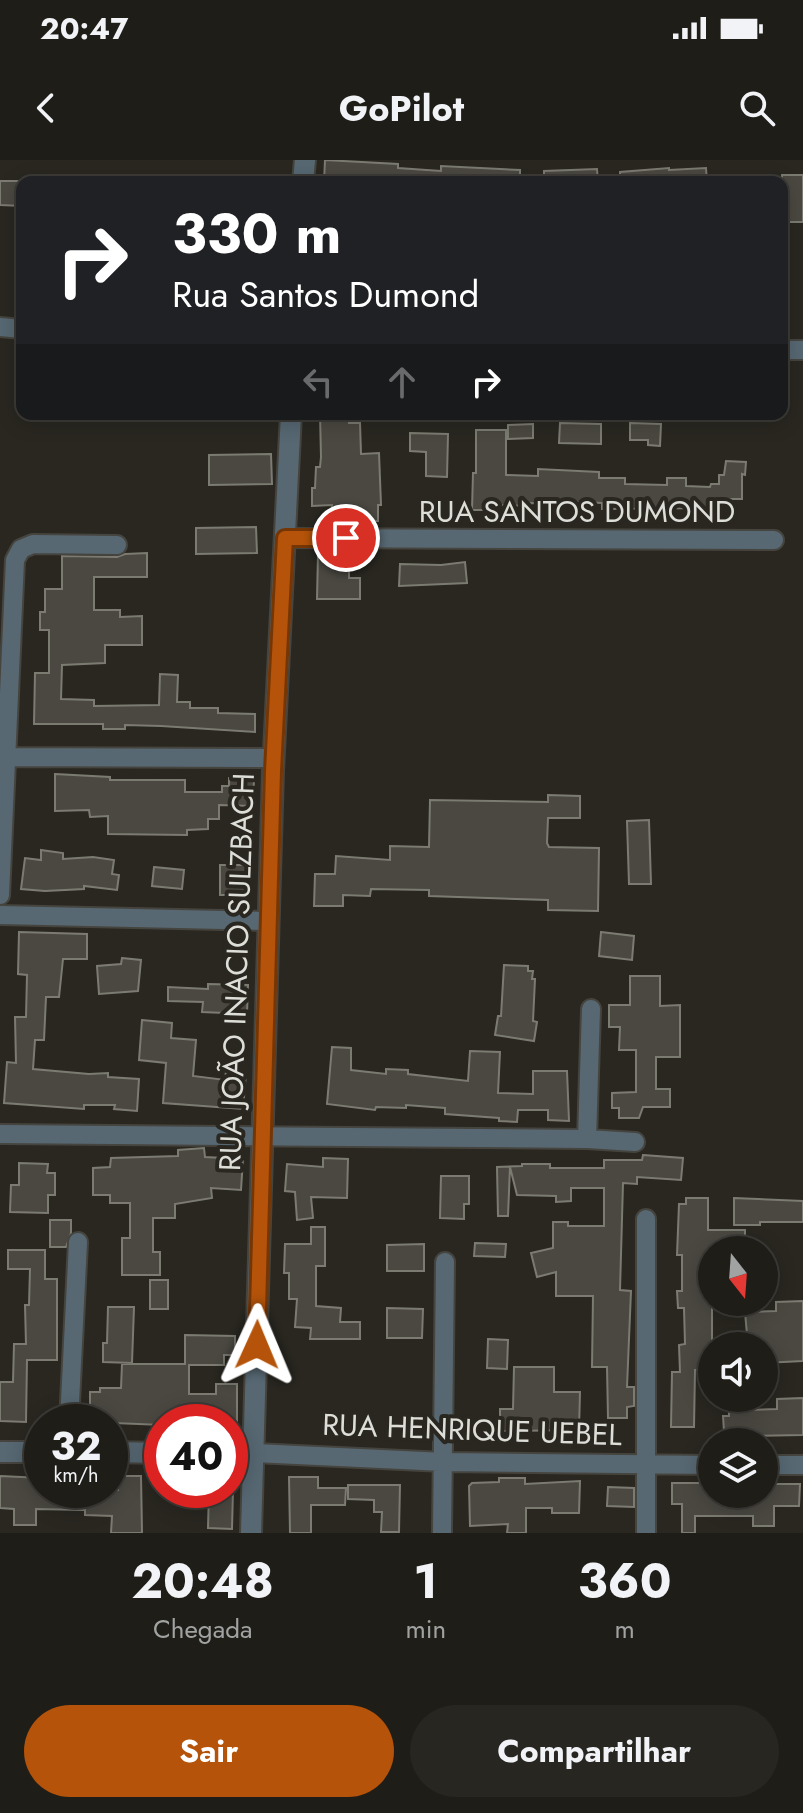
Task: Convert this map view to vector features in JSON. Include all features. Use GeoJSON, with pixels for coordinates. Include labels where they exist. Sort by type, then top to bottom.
{"type":"FeatureCollection","features":[{"type":"Feature","properties":{"kind":"street","name":"RUA JOÃO INACIO SULZBACH"},"geometry":{"type":"LineString","coordinates":[[251,1533],[274,758],[291,420]]}},
{"type":"Feature","properties":{"kind":"street","name":"RUA SANTOS DUMOND"},"geometry":{"type":"LineString","coordinates":[[285,538],[774,540]]}},
{"type":"Feature","properties":{"kind":"street"},"geometry":{"type":"LineString","coordinates":[[0,895],[3,757],[15,560],[21,549],[33,544],[117,545]]}},
{"type":"Feature","properties":{"kind":"street"},"geometry":{"type":"LineString","coordinates":[[3,757],[274,758]]}},
{"type":"Feature","properties":{"kind":"street"},"geometry":{"type":"LineString","coordinates":[[0,915],[269,921]]}},
{"type":"Feature","properties":{"kind":"street"},"geometry":{"type":"LineString","coordinates":[[587,1139],[591,1009]]}},
{"type":"Feature","properties":{"kind":"street"},"geometry":{"type":"LineString","coordinates":[[0,1134],[635,1142]]}},
{"type":"Feature","properties":{"kind":"street"},"geometry":{"type":"LineString","coordinates":[[646,1219],[646,1533]]}},
{"type":"Feature","properties":{"kind":"street"},"geometry":{"type":"LineString","coordinates":[[70,1404],[78,1242]]}},
{"type":"Feature","properties":{"kind":"street"},"geometry":{"type":"LineString","coordinates":[[442,1533],[445,1262]]}},
{"type":"Feature","properties":{"kind":"street"},"geometry":{"type":"LineString","coordinates":[[0,1452],[24,1452]]}},
{"type":"Feature","properties":{"kind":"street","name":"RUA HENRIQUE UEBEL"},"geometry":{"type":"LineString","coordinates":[[248,1453],[444,1462],[698,1465]]}},
{"type":"Feature","properties":{"kind":"street"},"geometry":{"type":"LineString","coordinates":[[778,1465],[803,1465]]}},
{"type":"Feature","properties":{"kind":"building"},"geometry":{"type":"Polygon","coordinates":[[[325,160],[398,164],[398,168],[441,171],[441,166],[520,170],[520,176],[324,176],[325,160]]]}},
{"type":"Feature","properties":{"kind":"building"},"geometry":{"type":"Polygon","coordinates":[[[706,168],[707,176],[620,176],[620,172],[706,168]]]}},
{"type":"Feature","properties":{"kind":"building"},"geometry":{"type":"Polygon","coordinates":[[[597,169],[598,176],[544,176],[544,171],[597,169]]]}},
{"type":"Feature","properties":{"kind":"building"},"geometry":{"type":"Polygon","coordinates":[[[803,175],[803,222],[788,222],[788,176],[782,176],[803,175]]]}},
{"type":"Feature","properties":{"kind":"building"},"geometry":{"type":"Polygon","coordinates":[[[0,181],[16,181],[16,206],[0,205],[0,181]]]}},
{"type":"Feature","properties":{"kind":"building"},"geometry":{"type":"Polygon","coordinates":[[[320,420],[360,423],[361,454],[379,453],[381,505],[378,505],[378,521],[333,522],[332,505],[312,506],[312,488],[315,488],[316,467],[320,467],[320,420]]]}},
{"type":"Feature","properties":{"kind":"building"},"geometry":{"type":"Polygon","coordinates":[[[560,423],[601,424],[601,444],[559,443],[560,423]]]}},
{"type":"Feature","properties":{"kind":"building"},"geometry":{"type":"Polygon","coordinates":[[[630,423],[661,424],[660,446],[648,445],[648,440],[630,440],[630,423]]]}},
{"type":"Feature","properties":{"kind":"building"},"geometry":{"type":"Polygon","coordinates":[[[533,424],[533,438],[508,439],[508,425],[533,424]]]}},
{"type":"Feature","properties":{"kind":"building"},"geometry":{"type":"Polygon","coordinates":[[[476,430],[506,430],[506,475],[538,476],[538,469],[599,472],[599,478],[625,478],[625,484],[667,485],[667,478],[686,478],[686,486],[710,487],[711,484],[719,484],[719,475],[724,475],[726,461],[746,462],[745,475],[742,474],[742,499],[714,499],[713,508],[602,509],[602,503],[556,501],[556,504],[497,505],[497,510],[472,510],[476,430]]]}},
{"type":"Feature","properties":{"kind":"building"},"geometry":{"type":"Polygon","coordinates":[[[410,433],[448,434],[447,477],[426,476],[426,452],[410,451],[410,433]]]}},
{"type":"Feature","properties":{"kind":"building"},"geometry":{"type":"Polygon","coordinates":[[[271,454],[272,484],[209,485],[209,455],[271,454]]]}},
{"type":"Feature","properties":{"kind":"building"},"geometry":{"type":"Polygon","coordinates":[[[256,527],[257,553],[196,554],[196,528],[256,527]]]}},
{"type":"Feature","properties":{"kind":"building"},"geometry":{"type":"Polygon","coordinates":[[[147,553],[147,577],[94,577],[94,610],[120,610],[120,617],[142,616],[142,645],[105,645],[105,663],[62,665],[61,699],[94,700],[94,706],[159,705],[160,674],[178,675],[177,702],[190,702],[190,708],[218,708],[218,713],[255,714],[255,732],[161,726],[125,725],[125,729],[103,729],[103,724],[34,724],[35,673],[49,673],[49,630],[40,630],[40,612],[45,612],[45,589],[62,589],[62,556],[117,557],[147,553]]]}},
{"type":"Feature","properties":{"kind":"building"},"geometry":{"type":"Polygon","coordinates":[[[318,554],[349,554],[349,578],[360,578],[360,599],[317,599],[318,554]]]}},
{"type":"Feature","properties":{"kind":"building"},"geometry":{"type":"Polygon","coordinates":[[[465,562],[467,583],[399,586],[400,564],[465,562]]]}},
{"type":"Feature","properties":{"kind":"building"},"geometry":{"type":"Polygon","coordinates":[[[55,774],[110,777],[110,780],[185,780],[185,792],[222,792],[222,786],[229,786],[229,778],[254,778],[253,806],[219,805],[219,819],[208,819],[208,829],[187,830],[187,835],[108,834],[108,816],[90,817],[89,810],[55,811],[55,774]]]}},
{"type":"Feature","properties":{"kind":"building"},"geometry":{"type":"Polygon","coordinates":[[[548,795],[580,796],[580,818],[548,818],[547,843],[549,847],[599,848],[598,911],[548,910],[548,900],[429,896],[429,890],[371,889],[370,896],[343,895],[343,906],[314,906],[315,874],[335,874],[336,856],[390,860],[390,846],[429,847],[430,800],[548,802],[548,795]]]}},
{"type":"Feature","properties":{"kind":"building"},"geometry":{"type":"Polygon","coordinates":[[[649,820],[651,884],[629,884],[627,821],[649,820]]]}},
{"type":"Feature","properties":{"kind":"building"},"geometry":{"type":"Polygon","coordinates":[[[41,850],[63,853],[63,859],[93,857],[114,860],[112,874],[119,875],[117,890],[84,886],[84,889],[45,891],[21,889],[25,858],[41,860],[41,850]]]}},
{"type":"Feature","properties":{"kind":"building"},"geometry":{"type":"Polygon","coordinates":[[[220,865],[249,865],[249,895],[220,895],[220,865]]]}},
{"type":"Feature","properties":{"kind":"building"},"geometry":{"type":"Polygon","coordinates":[[[154,867],[184,870],[182,889],[152,886],[154,867]]]}},
{"type":"Feature","properties":{"kind":"building"},"geometry":{"type":"Polygon","coordinates":[[[19,932],[87,934],[87,959],[63,959],[59,997],[46,997],[44,1040],[35,1040],[33,1069],[108,1073],[108,1077],[139,1079],[137,1111],[114,1109],[115,1105],[84,1105],[84,1109],[4,1103],[7,1062],[16,1063],[15,1017],[26,1017],[27,975],[18,974],[19,932]]]}},
{"type":"Feature","properties":{"kind":"building"},"geometry":{"type":"Polygon","coordinates":[[[601,932],[634,936],[632,960],[599,956],[601,932]]]}},
{"type":"Feature","properties":{"kind":"building"},"geometry":{"type":"Polygon","coordinates":[[[122,958],[141,960],[138,991],[99,994],[97,966],[121,964],[122,958]]]}},
{"type":"Feature","properties":{"kind":"building"},"geometry":{"type":"Polygon","coordinates":[[[504,965],[528,966],[528,971],[533,971],[533,1021],[537,1022],[534,1041],[495,1035],[498,1016],[501,1016],[504,965]]]}},
{"type":"Feature","properties":{"kind":"building"},"geometry":{"type":"Polygon","coordinates":[[[630,976],[660,976],[660,1006],[680,1005],[680,1057],[656,1057],[656,1089],[670,1089],[670,1107],[643,1107],[639,1118],[619,1118],[619,1108],[612,1108],[612,1093],[636,1092],[636,1050],[619,1050],[620,1027],[609,1027],[609,1005],[630,1005],[630,976]]]}},
{"type":"Feature","properties":{"kind":"building"},"geometry":{"type":"Polygon","coordinates":[[[208,984],[248,985],[247,1014],[202,1012],[203,1002],[168,1001],[168,987],[208,989],[208,984]]]}},
{"type":"Feature","properties":{"kind":"building"},"geometry":{"type":"Polygon","coordinates":[[[142,1020],[172,1023],[171,1038],[196,1040],[193,1076],[225,1080],[226,1071],[246,1073],[243,1109],[163,1103],[166,1063],[139,1060],[142,1020]]]}},
{"type":"Feature","properties":{"kind":"building"},"geometry":{"type":"Polygon","coordinates":[[[332,1047],[351,1048],[351,1070],[386,1074],[386,1069],[408,1070],[408,1074],[468,1081],[470,1051],[500,1052],[498,1093],[533,1094],[533,1071],[567,1071],[569,1121],[548,1120],[548,1110],[518,1110],[517,1122],[445,1114],[445,1108],[406,1105],[406,1108],[376,1107],[375,1110],[327,1104],[332,1047]]]}},
{"type":"Feature","properties":{"kind":"building"},"geometry":{"type":"Polygon","coordinates":[[[204,1148],[205,1157],[243,1159],[241,1190],[211,1188],[212,1198],[175,1204],[175,1218],[153,1218],[153,1252],[160,1252],[160,1275],[122,1275],[122,1238],[130,1238],[130,1203],[110,1203],[110,1195],[93,1195],[93,1168],[110,1167],[111,1158],[178,1156],[178,1150],[204,1148]]]}},
{"type":"Feature","properties":{"kind":"building"},"geometry":{"type":"Polygon","coordinates":[[[643,1155],[683,1158],[681,1180],[637,1177],[637,1184],[623,1183],[620,1290],[631,1291],[627,1387],[634,1387],[634,1406],[627,1407],[627,1418],[608,1418],[607,1367],[592,1367],[593,1296],[556,1296],[556,1272],[537,1277],[531,1253],[553,1248],[553,1222],[568,1222],[568,1226],[604,1226],[604,1188],[571,1188],[571,1201],[556,1202],[556,1196],[517,1195],[510,1167],[508,1216],[498,1216],[497,1167],[550,1164],[550,1168],[604,1168],[604,1160],[642,1160],[643,1155]]]}},
{"type":"Feature","properties":{"kind":"building"},"geometry":{"type":"Polygon","coordinates":[[[323,1158],[348,1159],[347,1198],[311,1197],[313,1218],[297,1220],[295,1192],[285,1191],[287,1164],[323,1167],[323,1158]]]}},
{"type":"Feature","properties":{"kind":"building"},"geometry":{"type":"Polygon","coordinates":[[[19,1163],[48,1164],[47,1173],[55,1173],[55,1195],[48,1195],[48,1213],[10,1212],[11,1185],[19,1185],[19,1163]]]}},
{"type":"Feature","properties":{"kind":"building"},"geometry":{"type":"Polygon","coordinates":[[[441,1176],[469,1176],[469,1204],[464,1204],[464,1219],[440,1218],[441,1176]]]}},
{"type":"Feature","properties":{"kind":"building"},"geometry":{"type":"Polygon","coordinates":[[[686,1198],[708,1198],[708,1230],[745,1230],[745,1236],[698,1236],[698,1316],[712,1316],[712,1332],[698,1332],[694,1427],[671,1427],[672,1372],[680,1372],[679,1345],[685,1344],[684,1308],[678,1308],[677,1291],[682,1291],[682,1255],[677,1255],[679,1204],[686,1204],[686,1198]]]}},
{"type":"Feature","properties":{"kind":"building"},"geometry":{"type":"Polygon","coordinates":[[[734,1198],[803,1201],[803,1222],[734,1225],[734,1198]]]}},
{"type":"Feature","properties":{"kind":"building"},"geometry":{"type":"Polygon","coordinates":[[[50,1220],[71,1220],[66,1247],[50,1247],[50,1220]]]}},
{"type":"Feature","properties":{"kind":"building"},"geometry":{"type":"Polygon","coordinates":[[[311,1227],[325,1227],[325,1266],[316,1266],[316,1306],[341,1308],[340,1322],[360,1322],[360,1339],[310,1339],[311,1328],[295,1327],[297,1299],[289,1299],[289,1273],[284,1273],[285,1244],[311,1244],[311,1227]]]}},
{"type":"Feature","properties":{"kind":"building"},"geometry":{"type":"Polygon","coordinates":[[[475,1243],[506,1244],[505,1257],[474,1256],[475,1243]]]}},
{"type":"Feature","properties":{"kind":"building"},"geometry":{"type":"Polygon","coordinates":[[[424,1244],[424,1271],[387,1271],[387,1245],[424,1244]]]}},
{"type":"Feature","properties":{"kind":"building"},"geometry":{"type":"Polygon","coordinates":[[[8,1250],[45,1250],[45,1279],[57,1279],[57,1360],[27,1360],[24,1422],[0,1421],[0,1382],[13,1382],[14,1344],[26,1344],[25,1305],[29,1305],[30,1269],[8,1269],[8,1250]]]}},
{"type":"Feature","properties":{"kind":"building"},"geometry":{"type":"Polygon","coordinates":[[[150,1280],[168,1280],[168,1309],[150,1309],[150,1280]]]}},
{"type":"Feature","properties":{"kind":"building"},"geometry":{"type":"Polygon","coordinates":[[[803,1301],[803,1361],[778,1362],[778,1332],[747,1332],[745,1316],[778,1316],[778,1302],[803,1301]]]}},
{"type":"Feature","properties":{"kind":"building"},"geometry":{"type":"Polygon","coordinates":[[[108,1307],[134,1307],[132,1363],[103,1362],[108,1307]]]}},
{"type":"Feature","properties":{"kind":"building"},"geometry":{"type":"Polygon","coordinates":[[[387,1308],[423,1309],[422,1338],[387,1338],[387,1308]]]}},
{"type":"Feature","properties":{"kind":"building"},"geometry":{"type":"Polygon","coordinates":[[[185,1335],[235,1336],[235,1355],[224,1355],[224,1365],[189,1365],[189,1394],[216,1394],[216,1384],[237,1384],[237,1404],[144,1404],[144,1424],[128,1424],[128,1404],[90,1404],[90,1392],[100,1392],[100,1388],[121,1388],[122,1364],[185,1364],[185,1335]]]}},
{"type":"Feature","properties":{"kind":"building"},"geometry":{"type":"Polygon","coordinates":[[[488,1339],[508,1340],[507,1369],[487,1368],[488,1339]]]}},
{"type":"Feature","properties":{"kind":"building"},"geometry":{"type":"Polygon","coordinates":[[[514,1367],[554,1367],[554,1392],[580,1392],[579,1430],[500,1431],[500,1409],[513,1409],[514,1367]]]}},
{"type":"Feature","properties":{"kind":"building"},"geometry":{"type":"Polygon","coordinates":[[[803,1398],[803,1435],[778,1435],[778,1428],[724,1428],[723,1416],[729,1416],[729,1412],[778,1412],[778,1399],[803,1398]]]}},
{"type":"Feature","properties":{"kind":"building"},"geometry":{"type":"Polygon","coordinates":[[[0,1476],[24,1477],[24,1508],[128,1508],[128,1476],[141,1476],[142,1533],[111,1533],[112,1516],[85,1515],[85,1510],[36,1509],[36,1525],[14,1525],[14,1509],[0,1508],[0,1476]]]}},
{"type":"Feature","properties":{"kind":"building"},"geometry":{"type":"Polygon","coordinates":[[[289,1477],[318,1477],[318,1488],[346,1488],[345,1505],[311,1505],[311,1533],[290,1533],[289,1477]]]}},
{"type":"Feature","properties":{"kind":"building"},"geometry":{"type":"Polygon","coordinates":[[[499,1478],[525,1478],[525,1484],[580,1481],[579,1513],[552,1513],[552,1508],[526,1508],[526,1533],[507,1533],[508,1524],[470,1526],[469,1486],[472,1483],[499,1482],[499,1478]]]}},
{"type":"Feature","properties":{"kind":"building"},"geometry":{"type":"Polygon","coordinates":[[[672,1483],[698,1483],[698,1508],[774,1508],[774,1526],[753,1526],[753,1516],[695,1516],[695,1533],[682,1533],[682,1504],[672,1504],[672,1483]]]}},
{"type":"Feature","properties":{"kind":"building"},"geometry":{"type":"Polygon","coordinates":[[[778,1484],[800,1484],[799,1506],[778,1506],[778,1484]]]}},
{"type":"Feature","properties":{"kind":"building"},"geometry":{"type":"Polygon","coordinates":[[[348,1485],[400,1485],[399,1532],[381,1532],[382,1512],[374,1512],[374,1500],[348,1499],[348,1485]]]}},
{"type":"Feature","properties":{"kind":"building"},"geometry":{"type":"Polygon","coordinates":[[[608,1487],[634,1488],[634,1507],[607,1506],[608,1487]]]}},
{"type":"Feature","properties":{"kind":"building"},"geometry":{"type":"Polygon","coordinates":[[[209,1508],[233,1508],[232,1529],[208,1528],[209,1508]]]}},
{"type":"Feature","properties":{"kind":"route"},"geometry":{"type":"LineString","coordinates":[[257,1345],[273,771],[285,538],[346,538]]}}]}
